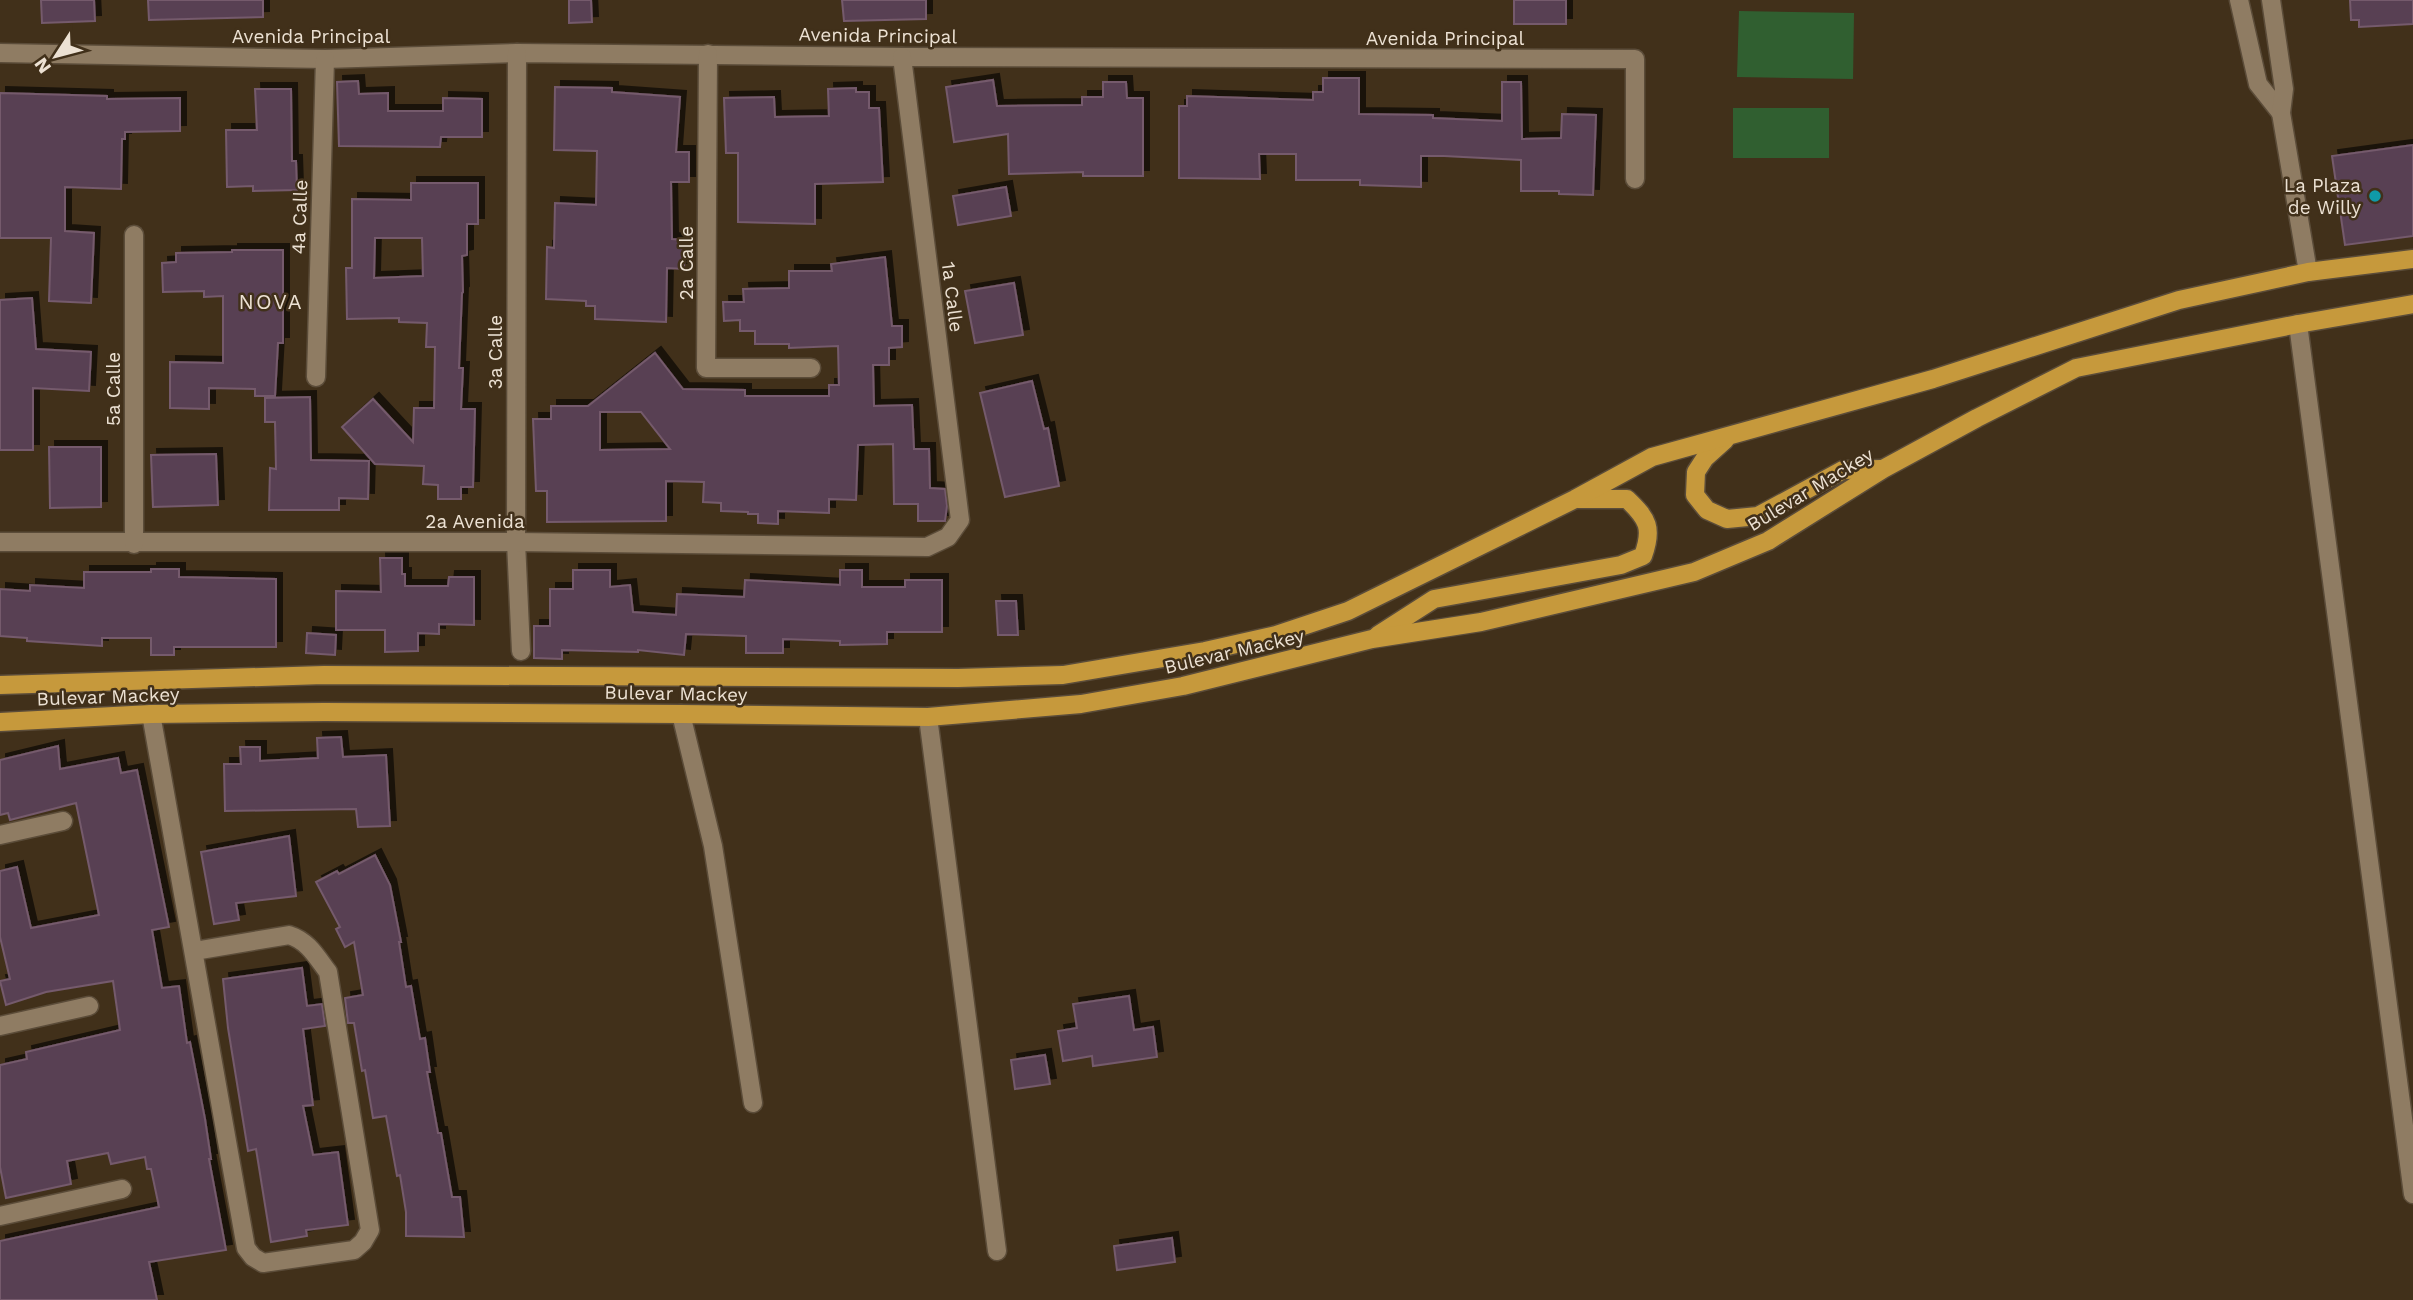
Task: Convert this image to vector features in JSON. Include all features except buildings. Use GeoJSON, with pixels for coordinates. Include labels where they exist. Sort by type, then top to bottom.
{"type":"FeatureCollection","features":[{"type":"Feature","properties":{"kind":"main road","name":"Bulevar Mackey"},"geometry":{"type":"LineString","coordinates":[[0,685],[324,675],[821,678],[1063,675],[1205,651],[1276,635],[1348,611],[1575,499],[1652,457],[1933,379],[2179,300],[2308,272],[2413,259]]}},
{"type":"Feature","properties":{"kind":"main road","name":"Bulevar Mackey"},"geometry":{"type":"LineString","coordinates":[[0,722],[151,714],[324,712],[928,717],[1081,704],[1183,686],[1372,639],[1481,622],[1695,572],[1768,541],[1883,469],[2076,368],[2413,304]]}},
{"type":"Feature","properties":{"kind":"main road"},"geometry":{"type":"LineString","coordinates":[[1727,438],[1704,458],[1696,472],[1695,495],[1707,510],[1727,519],[1758,516],[1843,470],[1883,469]]}},
{"type":"Feature","properties":{"kind":"main road"},"geometry":{"type":"LineString","coordinates":[[1372,639],[1434,599],[1621,565],[1643,556],[1649,530],[1643,514],[1627,499],[1575,499]]}},
{"type":"Feature","properties":{"kind":"street"},"geometry":{"type":"LineString","coordinates":[[2239,0],[2258,84],[2281,113]]}},
{"type":"Feature","properties":{"kind":"street"},"geometry":{"type":"LineString","coordinates":[[2271,0],[2284,89],[2281,113],[2308,272]]}},
{"type":"Feature","properties":{"kind":"street","name":"Avenida Principal"},"geometry":{"type":"LineString","coordinates":[[0,54],[325,59],[517,53],[1635,59],[1635,179]]}},
{"type":"Feature","properties":{"kind":"street","name":"3a Calle"},"geometry":{"type":"LineString","coordinates":[[517,53],[516,542],[521,650]]}},
{"type":"Feature","properties":{"kind":"street","name":"2a Calle"},"geometry":{"type":"LineString","coordinates":[[708,54],[706,368],[811,368]]}},
{"type":"Feature","properties":{"kind":"street","name":"1a Calle"},"geometry":{"type":"LineString","coordinates":[[902,57],[960,520],[948,537]]}},
{"type":"Feature","properties":{"kind":"street","name":"4a Calle"},"geometry":{"type":"LineString","coordinates":[[316,377],[325,59]]}},
{"type":"Feature","properties":{"kind":"street","name":"5a Calle"},"geometry":{"type":"LineString","coordinates":[[134,235],[134,544]]}},
{"type":"Feature","properties":{"kind":"street"},"geometry":{"type":"LineString","coordinates":[[2298,324],[2413,1194]]}},
{"type":"Feature","properties":{"kind":"street","name":"2a Avenida"},"geometry":{"type":"LineString","coordinates":[[0,542],[516,542],[927,547],[948,537]]}},
{"type":"Feature","properties":{"kind":"street"},"geometry":{"type":"LineString","coordinates":[[681,713],[713,846],[753,1103]]}},
{"type":"Feature","properties":{"kind":"street"},"geometry":{"type":"LineString","coordinates":[[151,714],[246,1248],[253,1257],[263,1263],[354,1250],[370,1230],[328,972],[310,947],[301,939],[289,935],[194,951]]}},
{"type":"Feature","properties":{"kind":"street"},"geometry":{"type":"LineString","coordinates":[[928,717],[997,1251]]}},
{"type":"Feature","properties":{"kind":"street"},"geometry":{"type":"LineString","coordinates":[[0,835],[63,821]]}},
{"type":"Feature","properties":{"kind":"street"},"geometry":{"type":"LineString","coordinates":[[0,1027],[89,1006]]}},
{"type":"Feature","properties":{"kind":"street"},"geometry":{"type":"LineString","coordinates":[[0,1216],[122,1189]]}},
{"type":"Feature","properties":{"kind":"green space"},"geometry":{"type":"Polygon","coordinates":[[[1739,11],[1854,13],[1853,79],[1737,77],[1739,11]]]}},
{"type":"Feature","properties":{"kind":"green space"},"geometry":{"type":"Polygon","coordinates":[[[1733,108],[1829,108],[1829,158],[1733,158],[1733,108]]]}},
{"type":"Feature","properties":{"kind":"place","name":"La Plaza de Willy"},"geometry":{"type":"Point","coordinates":[2375,196]}},
{"type":"Feature","properties":{"kind":"district","name":"NOVA"},"geometry":{"type":"Point","coordinates":[271,302]}}]}
